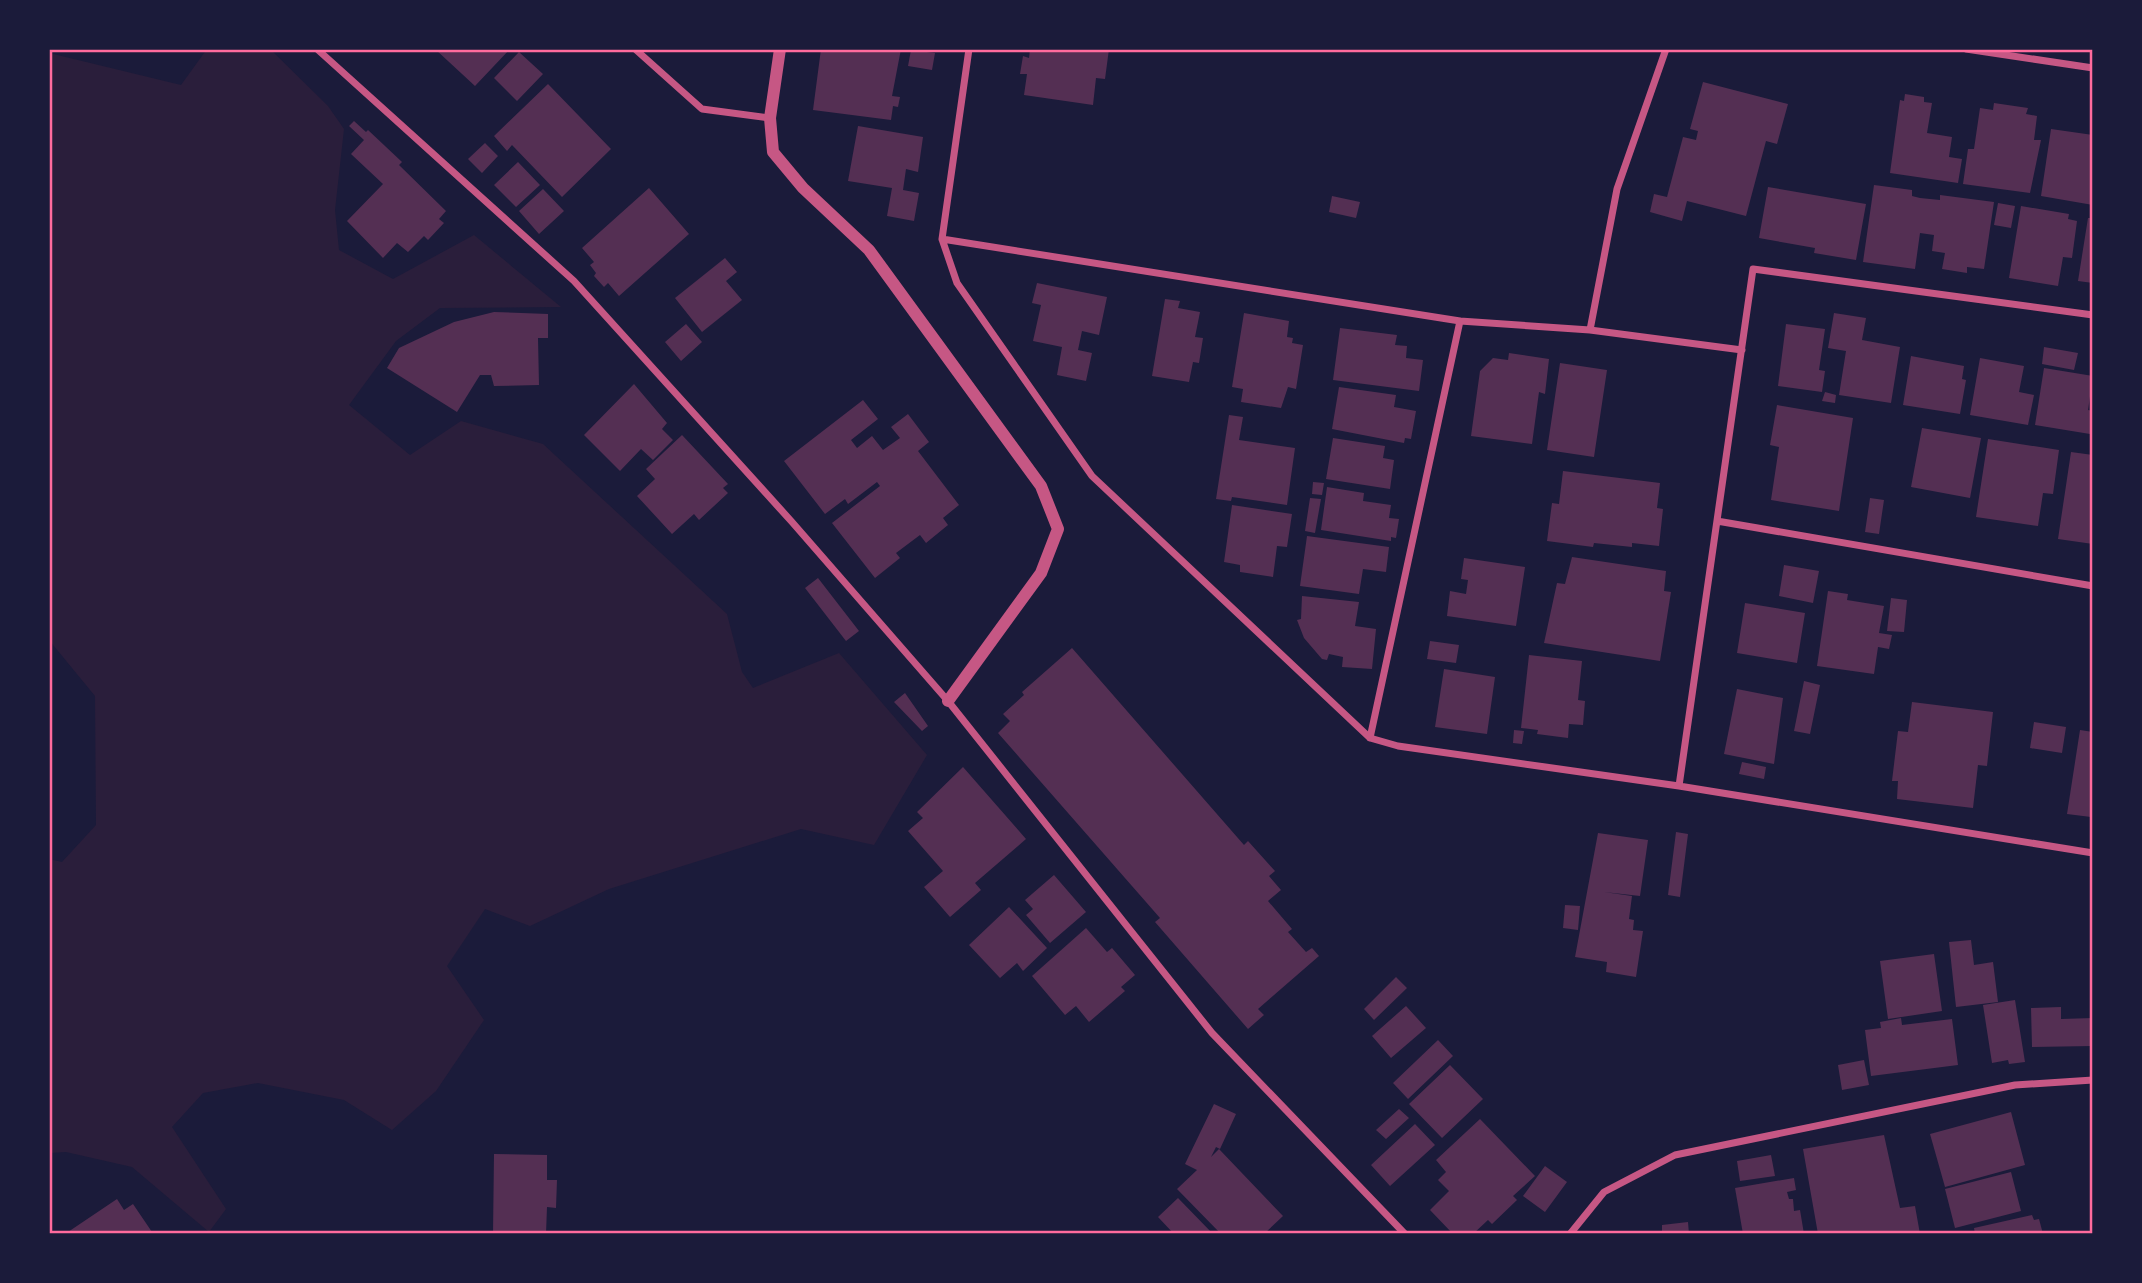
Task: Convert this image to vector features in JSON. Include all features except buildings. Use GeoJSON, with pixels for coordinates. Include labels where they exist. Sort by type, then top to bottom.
{"type":"FeatureCollection","features":[{"type":"Feature","properties":{"kind":"street"},"geometry":{"type":"LineString","coordinates":[[317,49],[574,281],[948,701],[1212,1033],[1405,1234]]}},
{"type":"Feature","properties":{"kind":"street"},"geometry":{"type":"LineString","coordinates":[[635,49],[702,109],[770,118]]}},
{"type":"Feature","properties":{"kind":"street"},"geometry":{"type":"LineString","coordinates":[[780,49],[770,118],[773,152],[803,188],[869,250],[1041,486],[1058,528],[1041,573],[948,701]]}},
{"type":"Feature","properties":{"kind":"street"},"geometry":{"type":"LineString","coordinates":[[969,49],[942,239],[957,283],[1091,476],[1370,738],[1398,746],[1679,786],[2093,853]]}},
{"type":"Feature","properties":{"kind":"street"},"geometry":{"type":"LineString","coordinates":[[1590,331],[1617,189],[1666,49]]}},
{"type":"Feature","properties":{"kind":"street"},"geometry":{"type":"LineString","coordinates":[[1966,49],[2093,68]]}},
{"type":"Feature","properties":{"kind":"street"},"geometry":{"type":"LineString","coordinates":[[942,239],[1460,321],[1590,331],[1742,350]]}},
{"type":"Feature","properties":{"kind":"street"},"geometry":{"type":"LineString","coordinates":[[1679,786],[1753,269],[2093,315]]}},
{"type":"Feature","properties":{"kind":"street"},"geometry":{"type":"LineString","coordinates":[[1370,738],[1460,321]]}},
{"type":"Feature","properties":{"kind":"street"},"geometry":{"type":"LineString","coordinates":[[1717,521],[2093,586]]}},
{"type":"Feature","properties":{"kind":"street"},"geometry":{"type":"LineString","coordinates":[[1570,1234],[1604,1192],[1675,1155],[2015,1085],[2093,1080]]}},
{"type":"Feature","properties":{"kind":"shaded area"},"geometry":{"type":"Polygon","coordinates":[[[207,49],[270,49],[328,106],[344,129],[335,210],[339,250],[393,279],[474,235],[561,307],[440,308],[396,341],[349,405],[410,455],[461,421],[543,444],[727,614],[742,672],[753,688],[839,653],[927,755],[874,845],[801,829],[609,889],[530,926],[485,909],[447,966],[484,1020],[436,1091],[392,1130],[344,1100],[258,1083],[203,1093],[172,1127],[226,1209],[209,1232],[132,1167],[66,1152],[49,1153],[49,859],[62,862],[96,825],[95,696],[49,640],[49,53],[181,85],[207,49]]]}}]}
